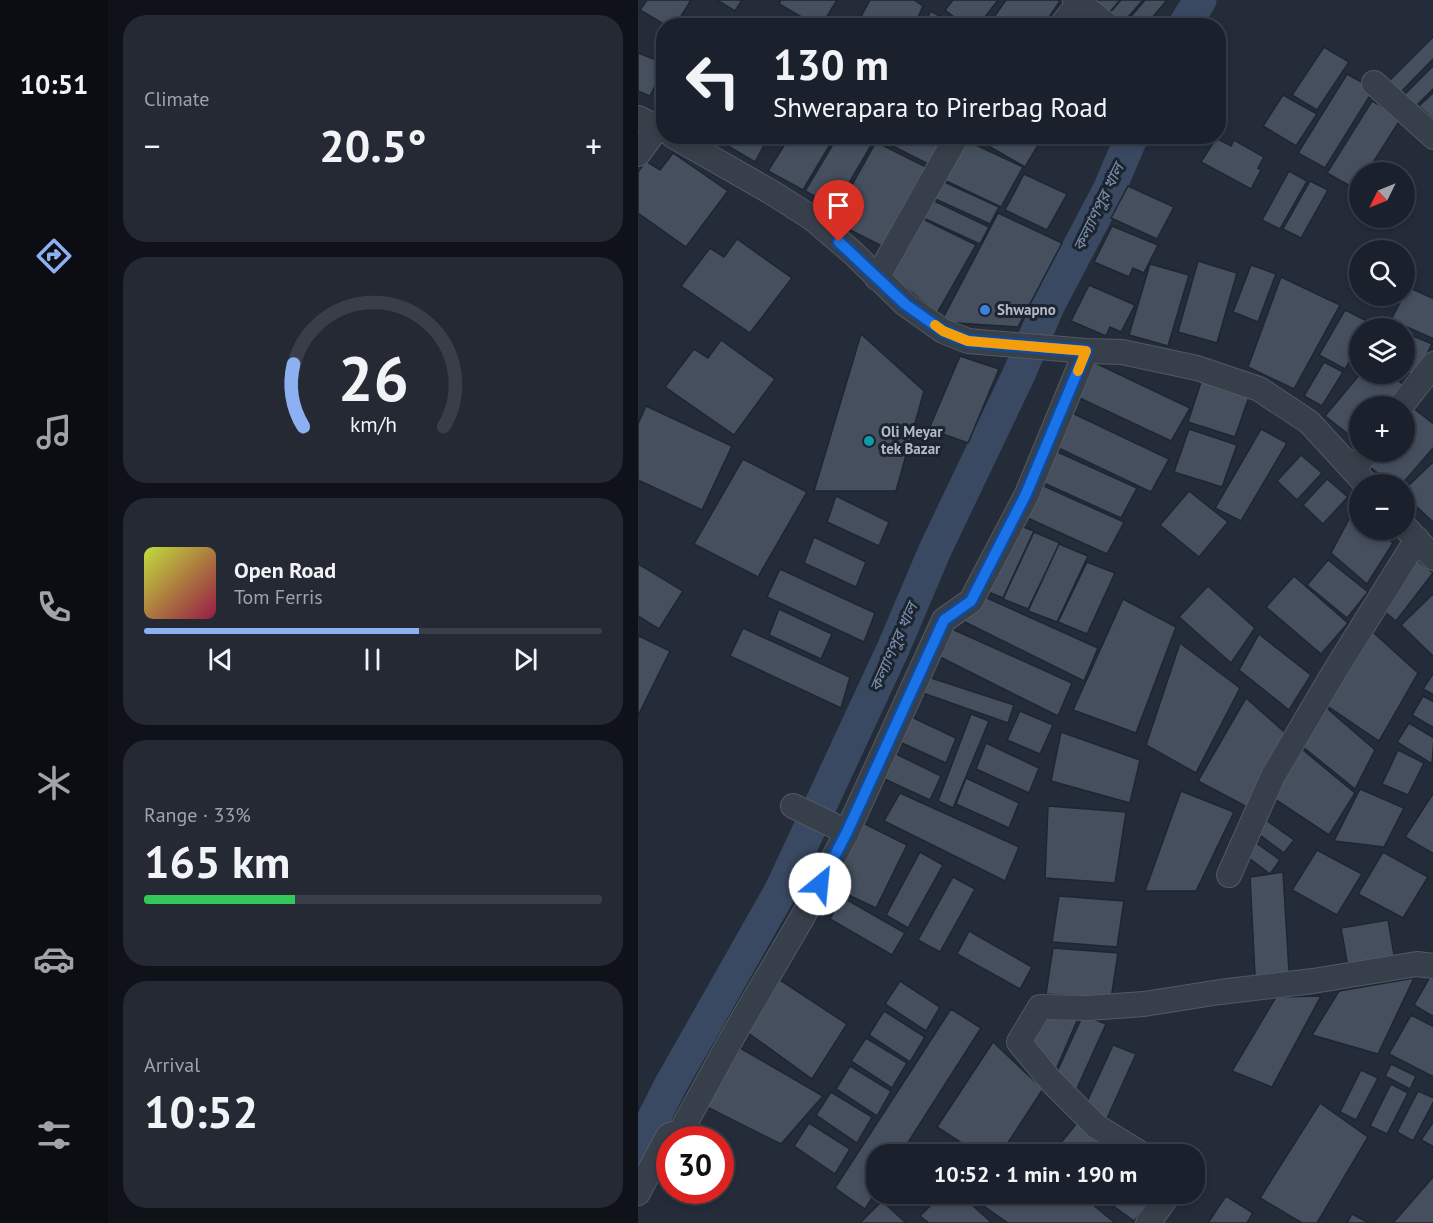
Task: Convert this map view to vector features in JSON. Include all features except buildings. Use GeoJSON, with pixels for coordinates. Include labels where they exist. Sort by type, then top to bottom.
{"type":"FeatureCollection","features":[{"type":"Feature","properties":{"kind":"street"},"geometry":{"type":"LineString","coordinates":[[1066,18],[1077,2],[1098,18]]}},
{"type":"Feature","properties":{"kind":"street"},"geometry":{"type":"LineString","coordinates":[[1374,83],[1433,136]]}},
{"type":"Feature","properties":{"kind":"street"},"geometry":{"type":"LineString","coordinates":[[638,154],[656,131]]}},
{"type":"Feature","properties":{"kind":"street"},"geometry":{"type":"LineString","coordinates":[[686,144],[772,192],[812,218],[853,253],[905,304],[943,331],[968,341],[1122,352],[1197,368],[1259,389],[1309,422],[1362,469]]}},
{"type":"Feature","properties":{"kind":"street"},"geometry":{"type":"LineString","coordinates":[[877,278],[952,144]]}},
{"type":"Feature","properties":{"kind":"street"},"geometry":{"type":"LineString","coordinates":[[638,1193],[668,1136],[682,1131],[733,1036],[802,918],[837,828],[944,620],[971,601],[1026,494],[1086,351]]}},
{"type":"Feature","properties":{"kind":"street"},"geometry":{"type":"LineString","coordinates":[[1409,396],[1433,364]]}},
{"type":"Feature","properties":{"kind":"street"},"geometry":{"type":"LineString","coordinates":[[1415,537],[1433,558]]}},
{"type":"Feature","properties":{"kind":"street"},"geometry":{"type":"LineString","coordinates":[[1229,875],[1274,776],[1407,540]]}},
{"type":"Feature","properties":{"kind":"street"},"geometry":{"type":"LineString","coordinates":[[798,809],[837,828]]}},
{"type":"Feature","properties":{"kind":"street"},"geometry":{"type":"LineString","coordinates":[[1125,1144],[1096,1126],[1050,1081],[1019,1042],[1040,1007],[1088,1008],[1144,1004],[1417,964],[1433,966]]}},
{"type":"Feature","properties":{"kind":"street"},"geometry":{"type":"LineString","coordinates":[[1148,1223],[1162,1204]]}},
{"type":"Feature","properties":{"kind":"waterway","name":"কল্যাণপুর খাল"},"geometry":{"type":"LineString","coordinates":[[1189,18],[1200,0]]}},
{"type":"Feature","properties":{"kind":"waterway","name":"কল্যাণপুর খাল"},"geometry":{"type":"LineString","coordinates":[[638,1150],[670,1086],[781,890],[893,649],[935,550],[1019,374],[1049,304],[1109,190],[1129,144]]}},
{"type":"Feature","properties":{"kind":"slow traffic"},"geometry":{"type":"LineString","coordinates":[[935,325],[943,331],[968,341],[1086,351],[1078,371]]}},
{"type":"Feature","properties":{"kind":"place","name":"Shwapno"},"geometry":{"type":"Point","coordinates":[985,310]}},
{"type":"Feature","properties":{"kind":"place","name":"Oli Meyar tek Bazar"},"geometry":{"type":"Point","coordinates":[869,441]}},
{"type":"Feature","properties":{"kind":"route"},"geometry":{"type":"LineString","coordinates":[[820,884],[847,832],[944,620],[971,601],[1026,494],[1086,351],[968,341],[943,331],[905,304],[839,242]]}}]}
